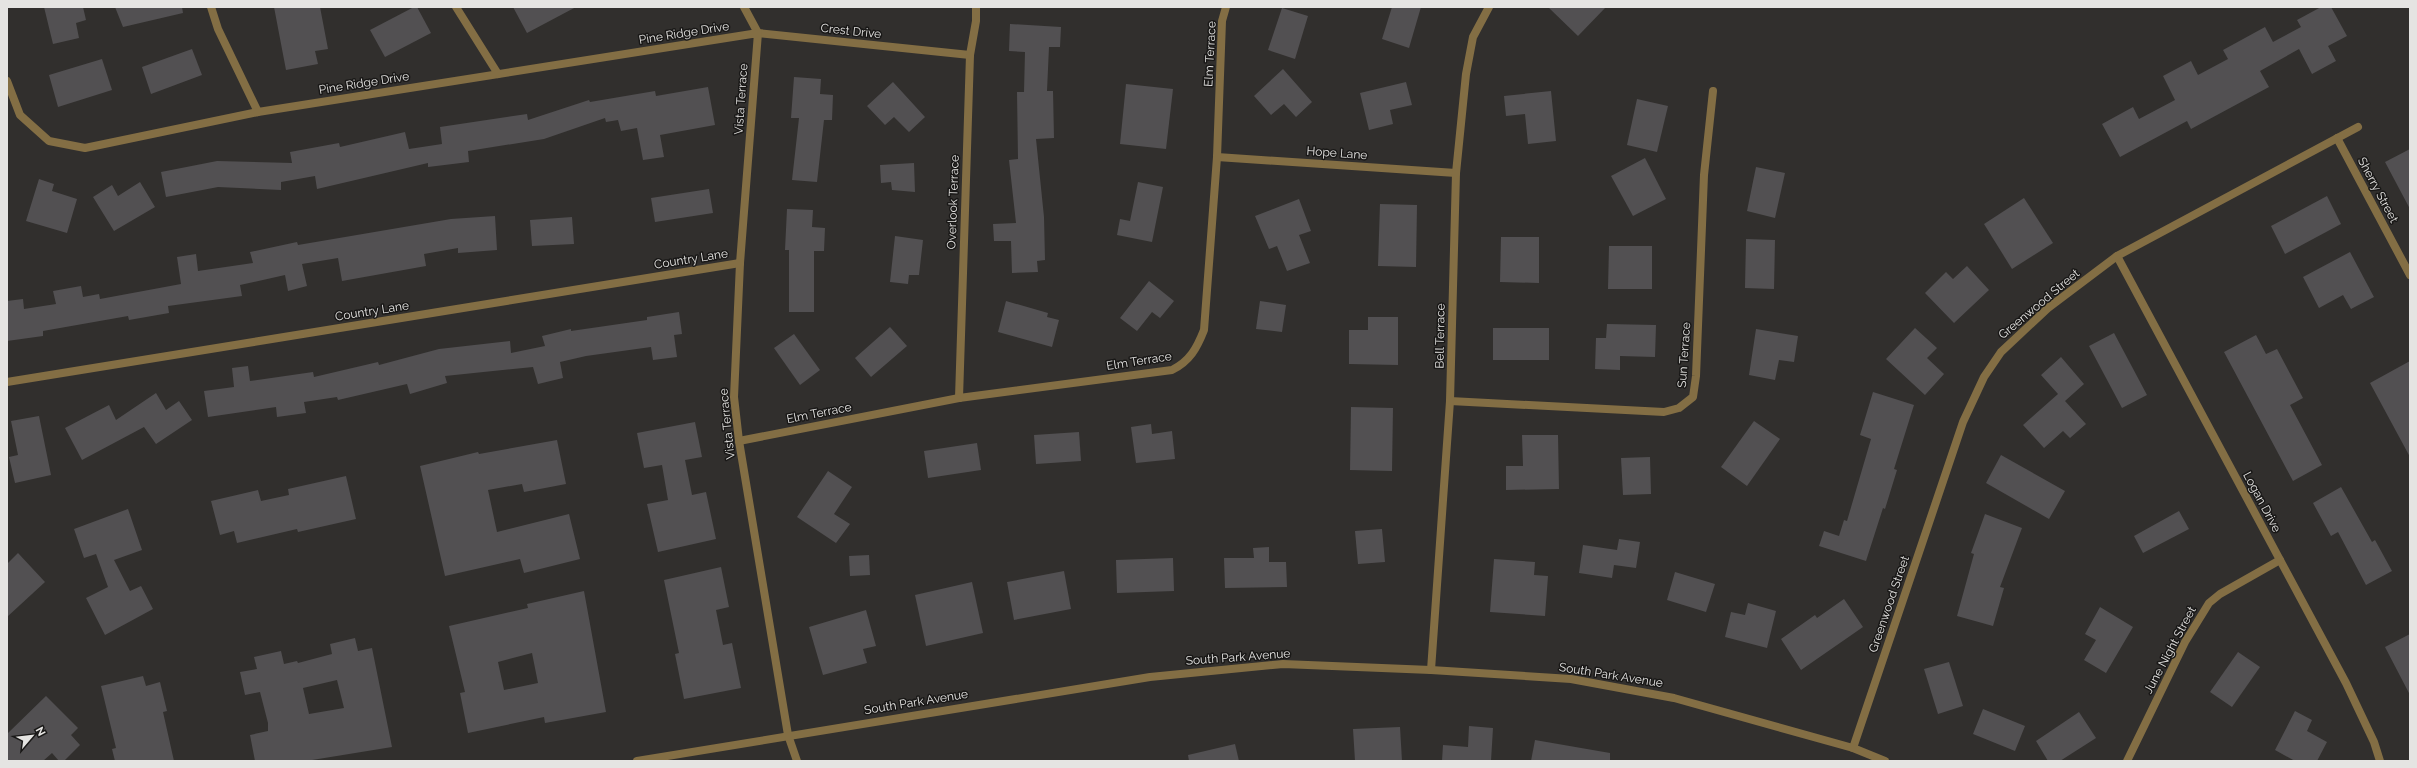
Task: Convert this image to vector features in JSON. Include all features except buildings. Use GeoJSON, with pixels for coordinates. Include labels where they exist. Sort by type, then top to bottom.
{"type":"FeatureCollection","features":[{"type":"Feature","properties":{"kind":"street"},"geometry":{"type":"LineString","coordinates":[[211,7],[218,29],[258,112]]}},
{"type":"Feature","properties":{"kind":"street"},"geometry":{"type":"LineString","coordinates":[[456,7],[498,74]]}},
{"type":"Feature","properties":{"kind":"street"},"geometry":{"type":"LineString","coordinates":[[744,7],[758,33]]}},
{"type":"Feature","properties":{"kind":"street","name":"Overlook Terrace"},"geometry":{"type":"LineString","coordinates":[[959,398],[970,55],[976,21],[976,7]]}},
{"type":"Feature","properties":{"kind":"street","name":"Elm Terrace"},"geometry":{"type":"LineString","coordinates":[[739,441],[959,398],[1172,370],[1186,363],[1197,348],[1204,330],[1217,156],[1222,22],[1226,7]]}},
{"type":"Feature","properties":{"kind":"street","name":"Bell Terrace"},"geometry":{"type":"LineString","coordinates":[[1431,670],[1450,401],[1456,173],[1466,74],[1473,37],[1489,7]]}},
{"type":"Feature","properties":{"kind":"street","name":"Pine Ridge Drive"},"geometry":{"type":"LineString","coordinates":[[7,81],[20,115],[49,141],[85,148],[258,112],[758,33]]}},
{"type":"Feature","properties":{"kind":"street","name":"Crest Drive"},"geometry":{"type":"LineString","coordinates":[[758,33],[970,55]]}},
{"type":"Feature","properties":{"kind":"street","name":"Vista Terrace"},"geometry":{"type":"LineString","coordinates":[[758,33],[740,264],[734,397],[739,441],[788,735],[797,761]]}},
{"type":"Feature","properties":{"kind":"street","name":"Sun Terrace"},"geometry":{"type":"LineString","coordinates":[[1450,401],[1664,412],[1679,408],[1693,397],[1696,376],[1704,175],[1713,91]]}},
{"type":"Feature","properties":{"kind":"street","name":"Greenwood Street"},"geometry":{"type":"LineString","coordinates":[[1853,748],[1963,422],[1984,377],[2001,352],[2024,329],[2117,256],[2358,127]]}},
{"type":"Feature","properties":{"kind":"street","name":"Sherry Street"},"geometry":{"type":"LineString","coordinates":[[2336,138],[2410,275]]}},
{"type":"Feature","properties":{"kind":"street","name":"Hope Lane"},"geometry":{"type":"LineString","coordinates":[[1217,156],[1456,173]]}},
{"type":"Feature","properties":{"kind":"street","name":"Logan Drive"},"geometry":{"type":"LineString","coordinates":[[2117,256],[2346,683],[2374,742],[2380,761]]}},
{"type":"Feature","properties":{"kind":"street","name":"Country Lane"},"geometry":{"type":"LineString","coordinates":[[7,382],[740,264]]}},
{"type":"Feature","properties":{"kind":"street","name":"June Night Street"},"geometry":{"type":"LineString","coordinates":[[2127,761],[2185,642],[2209,603],[2220,594],[2280,560]]}},
{"type":"Feature","properties":{"kind":"street","name":"South Park Avenue"},"geometry":{"type":"LineString","coordinates":[[637,761],[788,735],[1150,677],[1283,664],[1431,670],[1586,682],[1674,698],[1853,748],[1885,761]]}}]}
